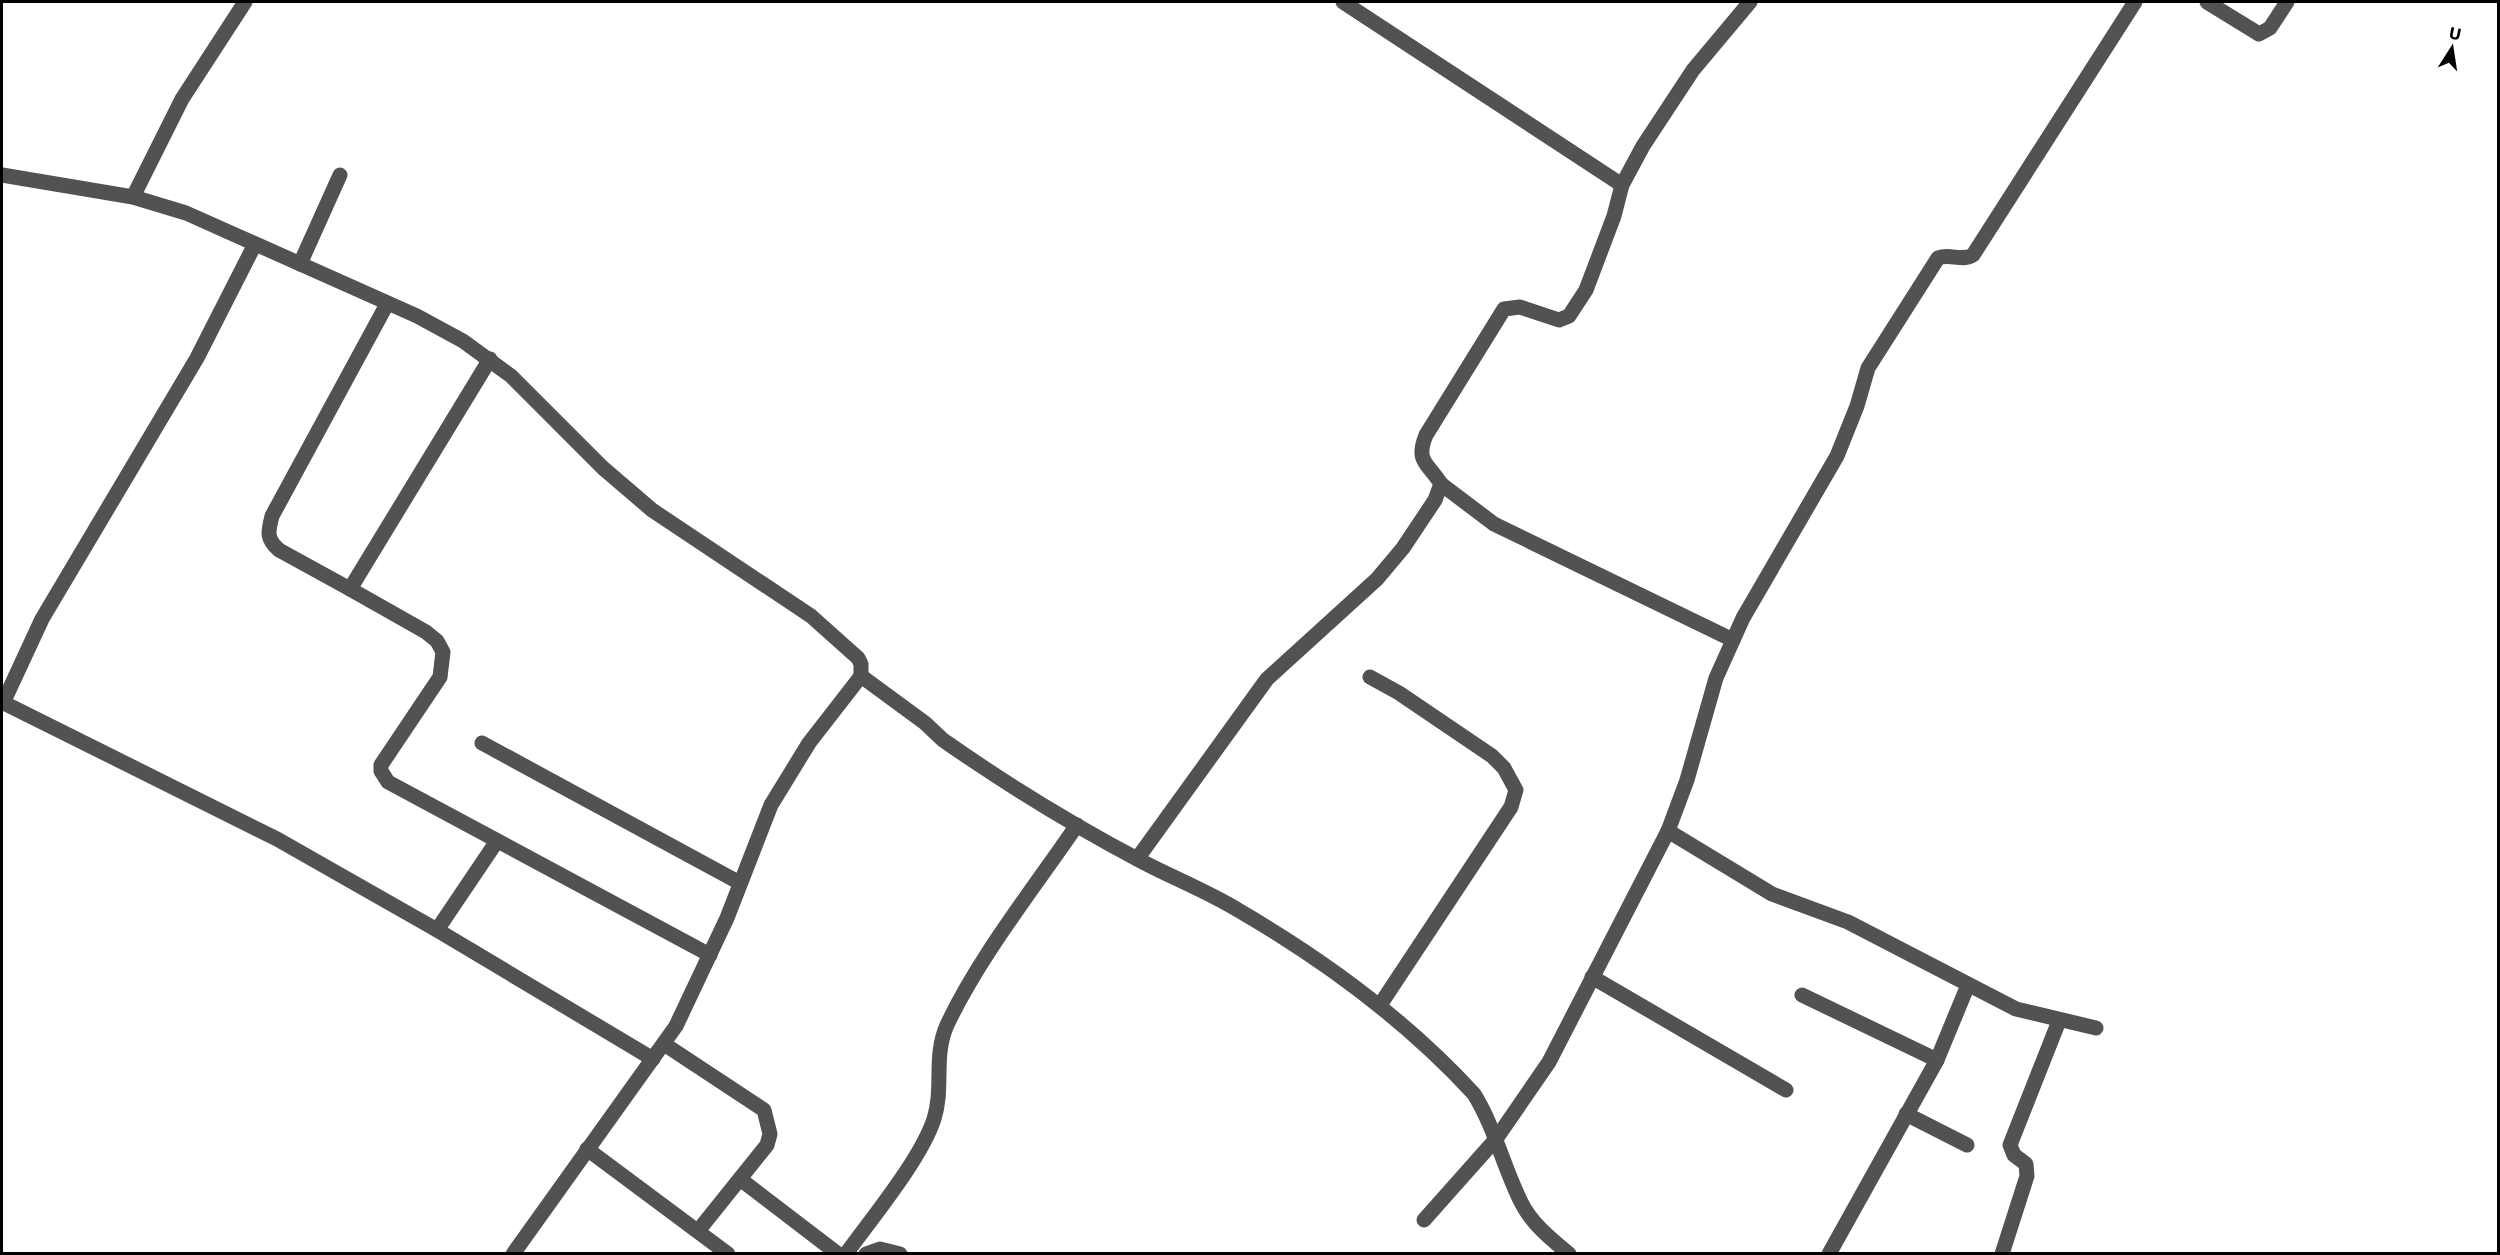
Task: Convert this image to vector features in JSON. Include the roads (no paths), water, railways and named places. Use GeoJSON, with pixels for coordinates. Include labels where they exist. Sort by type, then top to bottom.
{"type":"FeatureCollection","features":[{"type":"Feature","properties":{"kind":"street"},"geometry":{"type":"LineString","coordinates":[[133,197],[182,99],[245,2]]}},
{"type":"Feature","properties":{"kind":"street"},"geometry":{"type":"LineString","coordinates":[[1343,2],[1622,185]]}},
{"type":"Feature","properties":{"kind":"street"},"geometry":{"type":"LineString","coordinates":[[1733,640],[1494,524],[1441,484],[1421,458],[1421,447],[1426,435],[1504,309],[1520,307],[1559,320],[1569,316],[1586,290],[1614,216],[1622,185],[1643,146],[1693,70],[1750,2]]}},
{"type":"Feature","properties":{"kind":"street"},"geometry":{"type":"LineString","coordinates":[[1424,1220],[1496,1139],[1549,1062],[1668,831],[1687,780],[1716,678],[1733,640],[1836,456],[1857,406],[1868,368],[1938,258],[1944,256],[1967,258],[1973,255],[2135,2]]}},
{"type":"Feature","properties":{"kind":"street"},"geometry":{"type":"LineString","coordinates":[[2207,2],[2259,34],[2270,28],[2287,2]]}},
{"type":"Feature","properties":{"kind":"street"},"geometry":{"type":"LineString","coordinates":[[2,175],[133,197],[186,213],[463,340],[490,359],[554,416],[626,489],[652,510],[811,616],[843,643],[861,664],[861,676],[787,775],[771,805],[710,955],[676,1026],[513,1254]]}},
{"type":"Feature","properties":{"kind":"street"},"geometry":{"type":"LineString","coordinates":[[300,264],[340,175]]}},
{"type":"Feature","properties":{"kind":"street"},"geometry":{"type":"LineString","coordinates":[[254,246],[191,368],[42,619],[2,702],[277,839],[437,930],[653,1059]]}},
{"type":"Feature","properties":{"kind":"street"},"geometry":{"type":"LineString","coordinates":[[387,304],[272,516],[268,536],[270,543],[279,550],[426,632],[437,641],[443,652],[440,677],[381,765],[384,776],[388,782],[710,955]]}},
{"type":"Feature","properties":{"kind":"street"},"geometry":{"type":"LineString","coordinates":[[350,589],[490,359]]}},
{"type":"Feature","properties":{"kind":"street"},"geometry":{"type":"LineString","coordinates":[[1137,859],[1268,679],[1377,579],[1436,500],[1441,484]]}},
{"type":"Feature","properties":{"kind":"street"},"geometry":{"type":"LineString","coordinates":[[861,676],[979,765],[1137,859],[1236,908],[1279,934],[1380,1005],[1474,1094],[1496,1139],[1521,1202],[1530,1217],[1569,1254]]}},
{"type":"Feature","properties":{"kind":"street"},"geometry":{"type":"LineString","coordinates":[[1370,677],[1409,699],[1492,756],[1504,768],[1516,790],[1511,807],[1380,1005]]}},
{"type":"Feature","properties":{"kind":"street"},"geometry":{"type":"LineString","coordinates":[[482,742],[740,883]]}},
{"type":"Feature","properties":{"kind":"street"},"geometry":{"type":"LineString","coordinates":[[846,1254],[925,1140],[938,1100],[940,1044],[948,1024],[1006,929],[1077,825]]}},
{"type":"Feature","properties":{"kind":"street"},"geometry":{"type":"LineString","coordinates":[[1668,831],[1772,894],[1848,922],[2016,1009],[2096,1028]]}},
{"type":"Feature","properties":{"kind":"street"},"geometry":{"type":"LineString","coordinates":[[437,930],[497,841]]}},
{"type":"Feature","properties":{"kind":"street"},"geometry":{"type":"LineString","coordinates":[[1592,976],[1786,1090]]}},
{"type":"Feature","properties":{"kind":"street"},"geometry":{"type":"LineString","coordinates":[[1829,1254],[1937,1060],[1968,986]]}},
{"type":"Feature","properties":{"kind":"street"},"geometry":{"type":"LineString","coordinates":[[1802,995],[1937,1060]]}},
{"type":"Feature","properties":{"kind":"street"},"geometry":{"type":"LineString","coordinates":[[2002,1254],[2027,1176],[2026,1164],[2014,1155],[2010,1145],[2059,1021]]}},
{"type":"Feature","properties":{"kind":"street"},"geometry":{"type":"LineString","coordinates":[[664,1044],[764,1110],[770,1134],[768,1145],[698,1231]]}},
{"type":"Feature","properties":{"kind":"street"},"geometry":{"type":"LineString","coordinates":[[1906,1114],[1967,1145]]}},
{"type":"Feature","properties":{"kind":"street"},"geometry":{"type":"LineString","coordinates":[[587,1149],[728,1254]]}},
{"type":"Feature","properties":{"kind":"street"},"geometry":{"type":"LineString","coordinates":[[740,1179],[838,1254]]}},
{"type":"Feature","properties":{"kind":"street"},"geometry":{"type":"LineString","coordinates":[[866,1254],[880,1249],[900,1254]]}}]}
